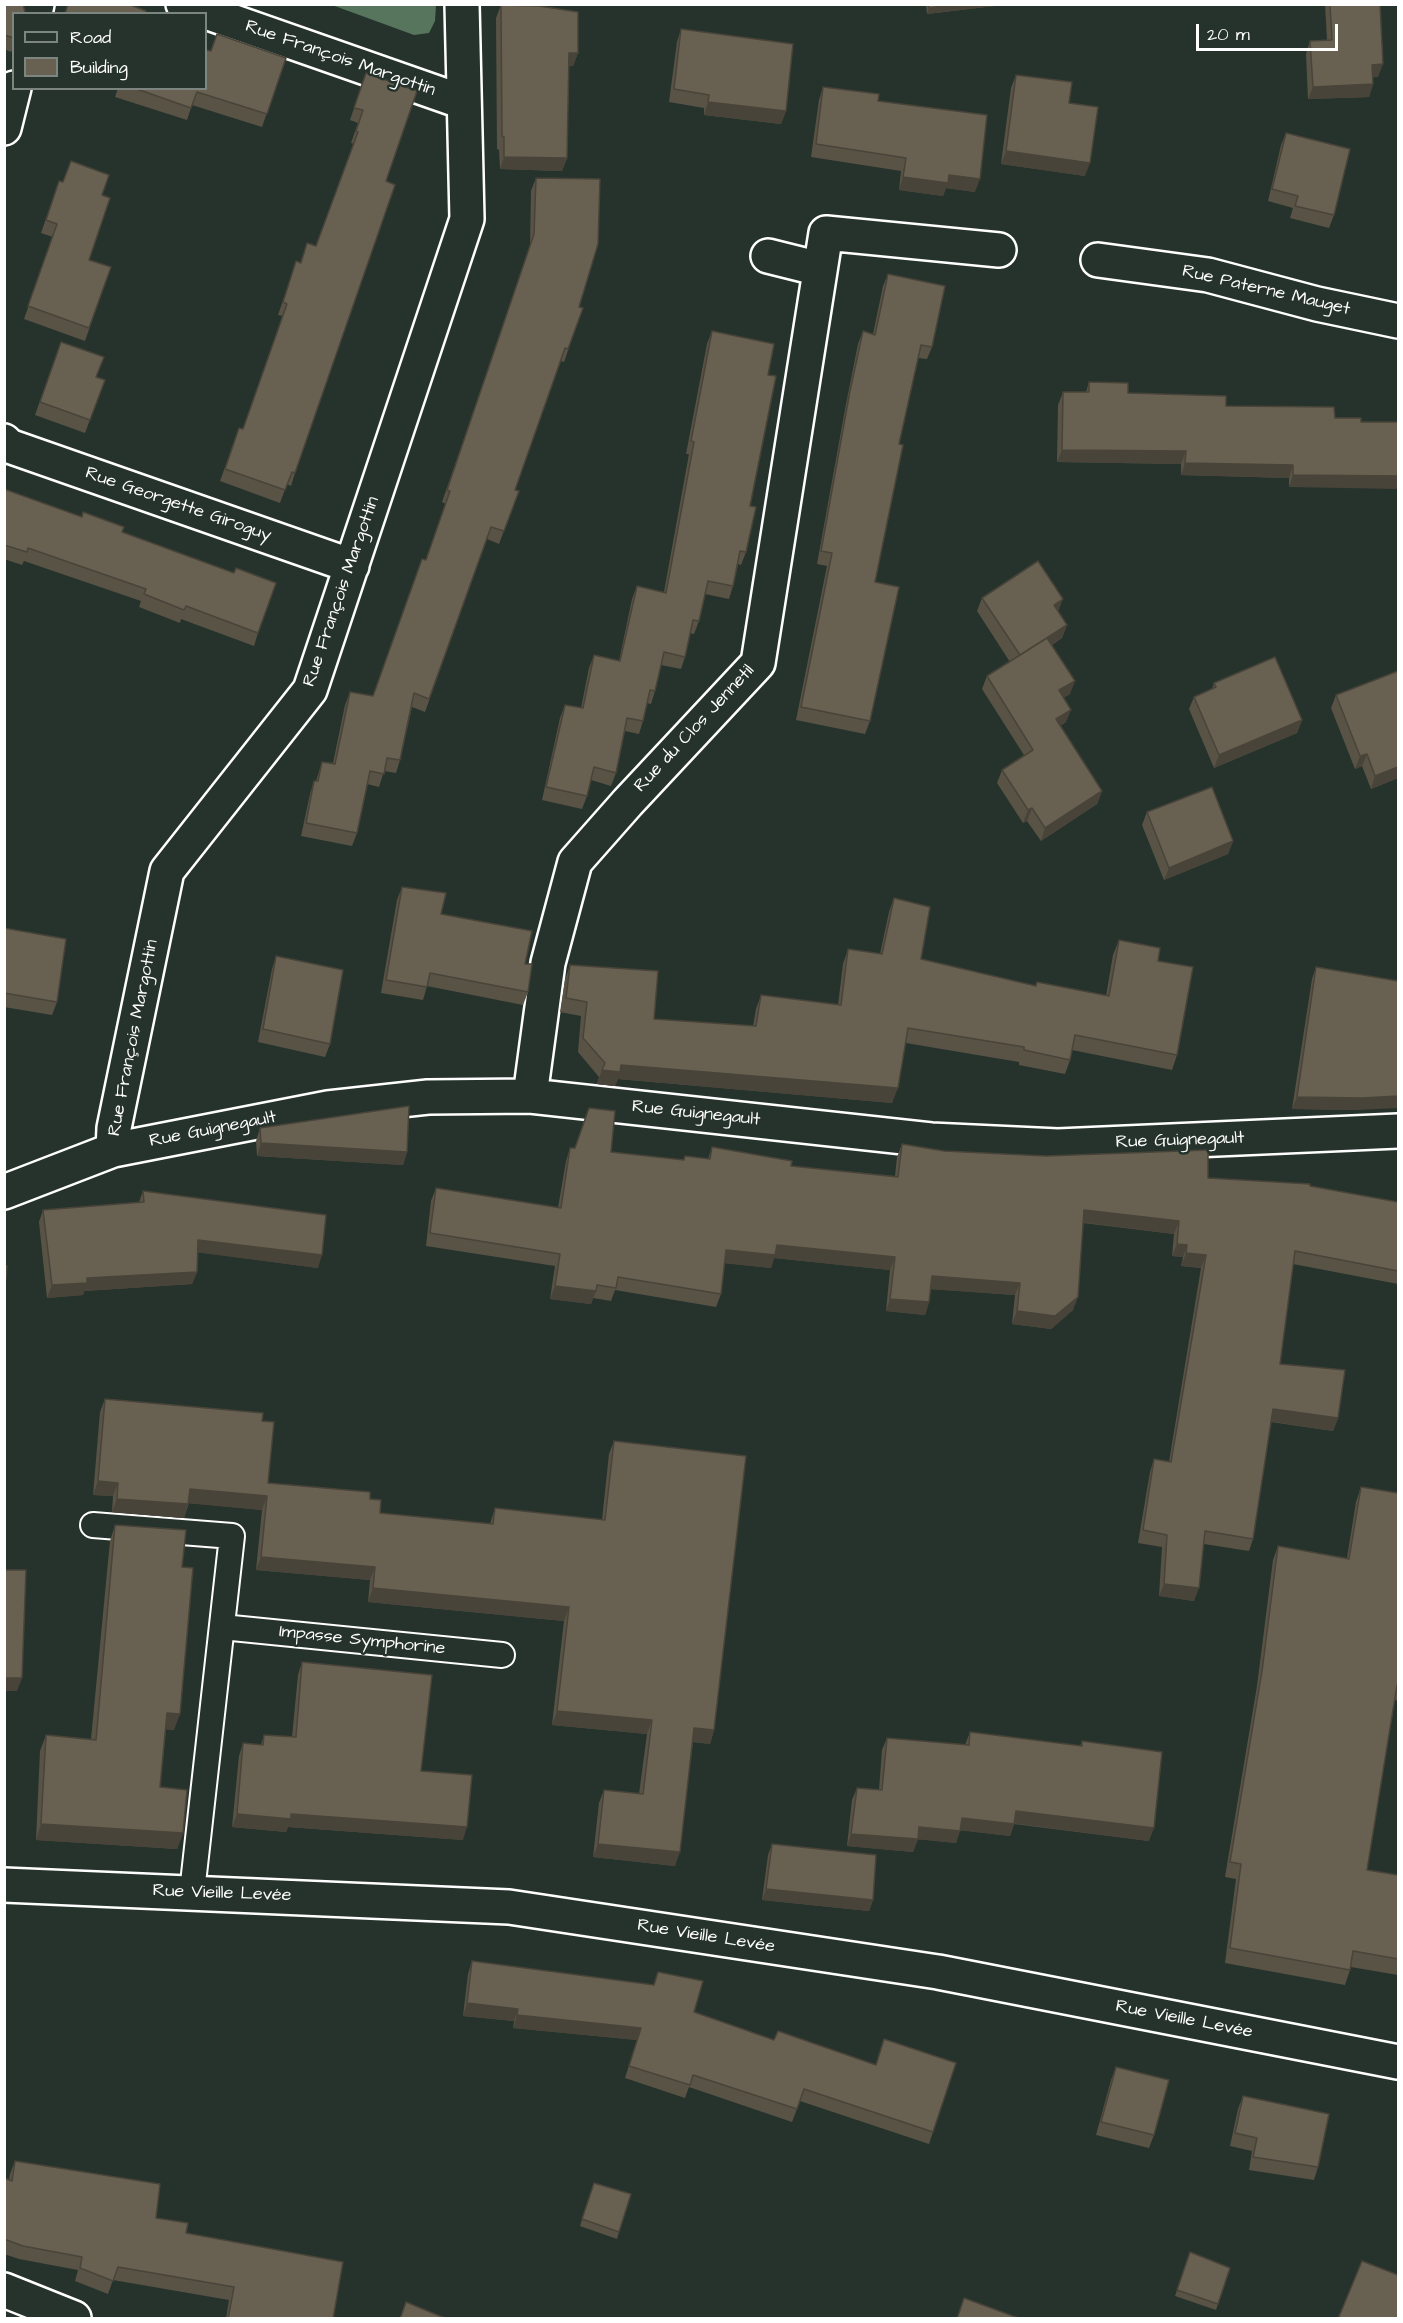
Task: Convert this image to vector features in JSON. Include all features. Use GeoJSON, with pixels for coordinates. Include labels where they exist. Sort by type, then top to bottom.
{"type":"FeatureCollection","features":[{"type":"Feature","properties":{"kind":"street","name":"Rue François Margottin"},"geometry":{"type":"LineString","coordinates":[[183,4],[206,12]]}},
{"type":"Feature","properties":{"kind":"street","name":"Rue François Margottin"},"geometry":{"type":"LineString","coordinates":[[113,1150],[114,1128],[167,872],[309,690],[467,219],[462,4]]}},
{"type":"Feature","properties":{"kind":"street","name":"Rue François Margottin"},"geometry":{"type":"LineString","coordinates":[[207,12],[463,102]]}},
{"type":"Feature","properties":{"kind":"street"},"geometry":{"type":"LineString","coordinates":[[4,128],[14,90]]}},
{"type":"Feature","properties":{"kind":"street","name":"Rue du Clos Jennetil"},"geometry":{"type":"LineString","coordinates":[[530,1096],[548,963],[575,862],[758,663],[826,233],[999,250]]}},
{"type":"Feature","properties":{"kind":"street"},"geometry":{"type":"LineString","coordinates":[[768,256],[820,269]]}},
{"type":"Feature","properties":{"kind":"street","name":"Rue Paterne Mauget"},"geometry":{"type":"LineString","coordinates":[[1098,261],[1208,275],[1317,304],[1398,321]]}},
{"type":"Feature","properties":{"kind":"street","name":"Rue Georgette Giroguy"},"geometry":{"type":"LineString","coordinates":[[4,441],[9,446],[352,566]]}},
{"type":"Feature","properties":{"kind":"street","name":"Rue Guignegault"},"geometry":{"type":"LineString","coordinates":[[4,1192],[113,1150],[328,1108],[428,1096],[530,1096],[931,1140],[1058,1146],[1398,1131]]}},
{"type":"Feature","properties":{"kind":"street","name":"Rue Vieille Levée"},"geometry":{"type":"LineString","coordinates":[[4,1885],[509,1907],[938,1972],[1398,2062]]}},
{"type":"Feature","properties":{"kind":"street"},"geometry":{"type":"LineString","coordinates":[[4,2290],[74,2319]]}},
{"type":"Feature","properties":{"kind":"lane"},"geometry":{"type":"LineString","coordinates":[[93,1526],[232,1536],[192,1892]]}},
{"type":"Feature","properties":{"kind":"lane","name":"Impasse Symphorine"},"geometry":{"type":"LineString","coordinates":[[222,1627],[502,1655]]}},
{"type":"Feature","properties":{"kind":"green space"},"geometry":{"type":"Polygon","coordinates":[[[332,5],[436,5],[435,21],[429,33],[414,35],[332,5]]]}},
{"type":"Feature","properties":{"kind":"building"},"geometry":{"type":"Polygon","coordinates":[[[4,4],[23,4],[25,12],[12,12],[12,37],[4,35],[4,4]]]}},
{"type":"Feature","properties":{"kind":"building"},"geometry":{"type":"Polygon","coordinates":[[[68,4],[128,4],[146,11],[146,12],[66,12],[68,4]]]}},
{"type":"Feature","properties":{"kind":"building"},"geometry":{"type":"Polygon","coordinates":[[[929,4],[956,4],[929,8],[929,4]]]}},
{"type":"Feature","properties":{"kind":"building"},"geometry":{"type":"Polygon","coordinates":[[[1330,4],[1380,4],[1383,64],[1372,65],[1373,84],[1313,87],[1310,41],[1332,40],[1330,4]]]}},
{"type":"Feature","properties":{"kind":"building"},"geometry":{"type":"Polygon","coordinates":[[[501,5],[539,6],[578,12],[578,53],[569,53],[567,158],[504,157],[501,5]]]}},
{"type":"Feature","properties":{"kind":"building"},"geometry":{"type":"Polygon","coordinates":[[[681,29],[793,44],[786,111],[708,102],[709,95],[674,89],[681,29]]]}},
{"type":"Feature","properties":{"kind":"building"},"geometry":{"type":"Polygon","coordinates":[[[217,34],[286,58],[267,114],[197,92],[191,108],[140,90],[207,90],[207,50],[211,51],[217,34]]]}},
{"type":"Feature","properties":{"kind":"building"},"geometry":{"type":"Polygon","coordinates":[[[366,73],[417,91],[386,181],[395,185],[295,473],[292,472],[285,490],[225,469],[239,428],[243,429],[287,304],[283,302],[296,261],[301,263],[307,243],[316,246],[358,132],[356,131],[363,110],[354,108],[366,73]]]}},
{"type":"Feature","properties":{"kind":"building"},"geometry":{"type":"Polygon","coordinates":[[[1016,75],[1072,82],[1069,103],[1098,107],[1090,163],[1006,151],[1016,75]]]}},
{"type":"Feature","properties":{"kind":"building"},"geometry":{"type":"Polygon","coordinates":[[[823,87],[879,94],[878,101],[987,115],[980,179],[949,175],[948,183],[903,177],[906,158],[816,144],[823,87]]]}},
{"type":"Feature","properties":{"kind":"building"},"geometry":{"type":"Polygon","coordinates":[[[1286,133],[1350,149],[1334,215],[1295,206],[1298,196],[1272,189],[1286,133]]]}},
{"type":"Feature","properties":{"kind":"building"},"geometry":{"type":"Polygon","coordinates":[[[71,161],[109,175],[102,195],[110,198],[89,260],[111,267],[89,328],[28,306],[57,224],[46,220],[59,181],[63,182],[71,161]]]}},
{"type":"Feature","properties":{"kind":"building"},"geometry":{"type":"Polygon","coordinates":[[[536,178],[600,179],[598,244],[579,307],[583,308],[568,349],[565,348],[515,490],[519,491],[504,531],[491,527],[429,699],[414,693],[400,760],[387,758],[384,774],[370,771],[357,833],[306,823],[314,781],[318,781],[322,762],[335,764],[350,692],[373,696],[422,559],[426,560],[450,491],[447,490],[534,234],[536,178]]]}},
{"type":"Feature","properties":{"kind":"building"},"geometry":{"type":"Polygon","coordinates":[[[888,274],[945,286],[932,347],[921,345],[899,444],[903,445],[875,582],[899,587],[870,721],[801,707],[832,553],[821,551],[850,391],[863,331],[875,335],[888,274]]]}},
{"type":"Feature","properties":{"kind":"building"},"geometry":{"type":"Polygon","coordinates":[[[712,331],[774,344],[768,375],[776,376],[750,506],[756,507],[746,552],[740,551],[733,586],[708,581],[699,621],[693,620],[685,657],[664,652],[655,691],[650,690],[643,721],[627,718],[616,773],[594,767],[587,796],[546,787],[565,705],[583,708],[594,655],[620,661],[637,586],[666,593],[712,331]]]}},
{"type":"Feature","properties":{"kind":"building"},"geometry":{"type":"Polygon","coordinates":[[[61,342],[104,357],[96,377],[105,380],[90,420],[40,402],[61,342]]]}},
{"type":"Feature","properties":{"kind":"building"},"geometry":{"type":"Polygon","coordinates":[[[1089,382],[1128,383],[1128,393],[1226,396],[1226,406],[1334,407],[1335,418],[1361,418],[1361,422],[1398,422],[1398,476],[1293,475],[1293,465],[1185,463],[1186,451],[1062,450],[1063,392],[1089,392],[1089,382]]]}},
{"type":"Feature","properties":{"kind":"building"},"geometry":{"type":"Polygon","coordinates":[[[4,489],[82,517],[83,512],[124,527],[122,532],[234,573],[236,568],[276,583],[258,633],[186,606],[184,610],[144,594],[146,589],[28,548],[27,552],[4,545],[4,489]]]}},
{"type":"Feature","properties":{"kind":"building"},"geometry":{"type":"Polygon","coordinates":[[[1038,561],[1063,599],[1054,605],[1067,625],[1020,655],[982,598],[1038,561]]]}},
{"type":"Feature","properties":{"kind":"building"},"geometry":{"type":"Polygon","coordinates":[[[1047,638],[1075,681],[1059,690],[1071,710],[1056,719],[1102,791],[1045,828],[1032,808],[1028,810],[1002,770],[1033,750],[987,676],[1047,638]]]}},
{"type":"Feature","properties":{"kind":"building"},"geometry":{"type":"Polygon","coordinates":[[[1275,657],[1302,720],[1219,755],[1194,697],[1216,687],[1214,683],[1275,657]]]}},
{"type":"Feature","properties":{"kind":"building"},"geometry":{"type":"Polygon","coordinates":[[[1398,671],[1398,767],[1375,776],[1367,754],[1360,756],[1336,695],[1398,671]]]}},
{"type":"Feature","properties":{"kind":"building"},"geometry":{"type":"Polygon","coordinates":[[[1212,787],[1233,841],[1169,868],[1147,812],[1212,787]]]}},
{"type":"Feature","properties":{"kind":"building"},"geometry":{"type":"Polygon","coordinates":[[[402,887],[446,893],[441,914],[532,931],[525,964],[532,964],[528,992],[430,973],[427,987],[386,980],[402,887]]]}},
{"type":"Feature","properties":{"kind":"building"},"geometry":{"type":"Polygon","coordinates":[[[894,898],[930,907],[921,959],[1036,986],[1037,982],[1109,996],[1119,940],[1160,948],[1158,961],[1193,967],[1177,1055],[1075,1035],[1070,1060],[1024,1050],[1024,1047],[908,1028],[898,1088],[621,1065],[620,1072],[602,1070],[605,1063],[583,1038],[587,1002],[566,998],[570,965],[658,971],[654,1019],[756,1026],[761,995],[841,1005],[848,949],[882,954],[894,898]]]}},
{"type":"Feature","properties":{"kind":"building"},"geometry":{"type":"Polygon","coordinates":[[[4,928],[66,939],[57,1002],[4,993],[4,928]]]}},
{"type":"Feature","properties":{"kind":"building"},"geometry":{"type":"Polygon","coordinates":[[[276,956],[343,970],[330,1044],[263,1029],[276,956]]]}},
{"type":"Feature","properties":{"kind":"building"},"geometry":{"type":"Polygon","coordinates":[[[1316,967],[1398,981],[1398,1096],[1297,1097],[1316,967]]]}},
{"type":"Feature","properties":{"kind":"building"},"geometry":{"type":"Polygon","coordinates":[[[409,1106],[407,1152],[261,1143],[260,1128],[409,1106]]]}},
{"type":"Feature","properties":{"kind":"building"},"geometry":{"type":"Polygon","coordinates":[[[589,1108],[615,1111],[611,1152],[684,1160],[685,1156],[710,1159],[712,1147],[792,1161],[791,1166],[898,1177],[902,1144],[944,1151],[1046,1156],[1208,1150],[1208,1178],[1310,1184],[1310,1186],[1398,1202],[1398,1271],[1295,1251],[1280,1364],[1345,1370],[1338,1418],[1273,1409],[1253,1539],[1205,1531],[1199,1588],[1164,1584],[1167,1535],[1143,1530],[1154,1459],[1171,1462],[1206,1255],[1186,1253],[1187,1245],[1177,1244],[1179,1221],[1084,1210],[1078,1297],[1055,1316],[1017,1311],[1020,1283],[932,1276],[929,1302],[890,1299],[895,1257],[777,1245],[775,1255],[726,1250],[721,1294],[618,1277],[616,1288],[597,1285],[596,1291],[555,1286],[560,1254],[430,1233],[436,1188],[561,1208],[570,1148],[575,1148],[589,1108]]]}},
{"type":"Feature","properties":{"kind":"building"},"geometry":{"type":"Polygon","coordinates":[[[143,1191],[326,1215],[322,1255],[198,1240],[197,1272],[87,1278],[87,1283],[52,1285],[43,1210],[144,1202],[143,1191]]]}},
{"type":"Feature","properties":{"kind":"building"},"geometry":{"type":"Polygon","coordinates":[[[4,1266],[7,1266],[4,1295],[4,1266]]]}},
{"type":"Feature","properties":{"kind":"building"},"geometry":{"type":"Polygon","coordinates":[[[105,1399],[263,1413],[262,1421],[274,1422],[268,1483],[370,1492],[370,1499],[381,1500],[380,1513],[493,1524],[495,1508],[605,1520],[614,1441],[746,1456],[714,1730],[694,1728],[680,1852],[598,1844],[604,1790],[643,1794],[652,1720],[557,1711],[569,1607],[373,1588],[375,1567],[261,1557],[267,1496],[190,1489],[188,1504],[117,1499],[118,1483],[98,1481],[105,1399]]]}},
{"type":"Feature","properties":{"kind":"building"},"geometry":{"type":"Polygon","coordinates":[[[1361,1487],[1398,1493],[1398,1685],[1367,1870],[1398,1875],[1398,1959],[1353,1951],[1350,1970],[1230,1948],[1241,1864],[1230,1862],[1262,1671],[1278,1546],[1349,1559],[1361,1487]]]}},
{"type":"Feature","properties":{"kind":"building"},"geometry":{"type":"Polygon","coordinates":[[[115,1525],[186,1530],[182,1567],[193,1568],[180,1714],[167,1713],[160,1787],[187,1790],[183,1833],[41,1824],[46,1735],[96,1740],[115,1525]]]}},
{"type":"Feature","properties":{"kind":"building"},"geometry":{"type":"Polygon","coordinates":[[[4,1570],[26,1570],[22,1678],[4,1678],[4,1570]]]}},
{"type":"Feature","properties":{"kind":"building"},"geometry":{"type":"Polygon","coordinates":[[[302,1662],[432,1675],[421,1771],[472,1775],[467,1827],[291,1814],[291,1819],[237,1814],[243,1743],[263,1745],[264,1735],[296,1737],[302,1662]]]}},
{"type":"Feature","properties":{"kind":"building"},"geometry":{"type":"Polygon","coordinates":[[[970,1732],[1082,1746],[1082,1741],[1162,1752],[1154,1828],[1016,1811],[1014,1824],[962,1818],[960,1831],[919,1827],[918,1839],[851,1834],[857,1788],[882,1790],[887,1738],[969,1745],[970,1732]]]}},
{"type":"Feature","properties":{"kind":"building"},"geometry":{"type":"Polygon","coordinates":[[[772,1844],[876,1855],[873,1900],[766,1889],[772,1844]]]}},
{"type":"Feature","properties":{"kind":"building"},"geometry":{"type":"Polygon","coordinates":[[[472,1961],[654,1985],[658,1972],[703,1981],[694,2012],[774,2040],[778,2031],[876,2065],[884,2039],[956,2063],[933,2132],[804,2089],[797,2109],[693,2075],[690,2085],[629,2066],[641,2028],[517,2015],[518,2009],[467,2003],[472,1961]]]}},
{"type":"Feature","properties":{"kind":"building"},"geometry":{"type":"Polygon","coordinates":[[[1116,2067],[1169,2080],[1154,2135],[1101,2122],[1116,2067]]]}},
{"type":"Feature","properties":{"kind":"building"},"geometry":{"type":"Polygon","coordinates":[[[1243,2096],[1329,2114],[1318,2167],[1253,2157],[1257,2138],[1235,2133],[1243,2096]]]}},
{"type":"Feature","properties":{"kind":"building"},"geometry":{"type":"Polygon","coordinates":[[[15,2161],[160,2184],[156,2218],[188,2223],[186,2233],[343,2262],[333,2319],[228,2319],[234,2287],[118,2267],[113,2281],[80,2268],[82,2257],[23,2246],[4,2239],[4,2178],[12,2181],[15,2161]]]}},
{"type":"Feature","properties":{"kind":"building"},"geometry":{"type":"Polygon","coordinates":[[[594,2183],[631,2194],[619,2232],[582,2219],[594,2183]]]}},
{"type":"Feature","properties":{"kind":"building"},"geometry":{"type":"Polygon","coordinates":[[[1190,2252],[1230,2268],[1218,2304],[1177,2290],[1190,2252]]]}},
{"type":"Feature","properties":{"kind":"building"},"geometry":{"type":"Polygon","coordinates":[[[1362,2261],[1398,2275],[1398,2319],[1338,2319],[1362,2261]]]}},
{"type":"Feature","properties":{"kind":"building"},"geometry":{"type":"Polygon","coordinates":[[[964,2298],[1021,2319],[957,2319],[964,2298]]]}},
{"type":"Feature","properties":{"kind":"building"},"geometry":{"type":"Polygon","coordinates":[[[406,2302],[447,2319],[400,2319],[406,2302]]]}}]}
